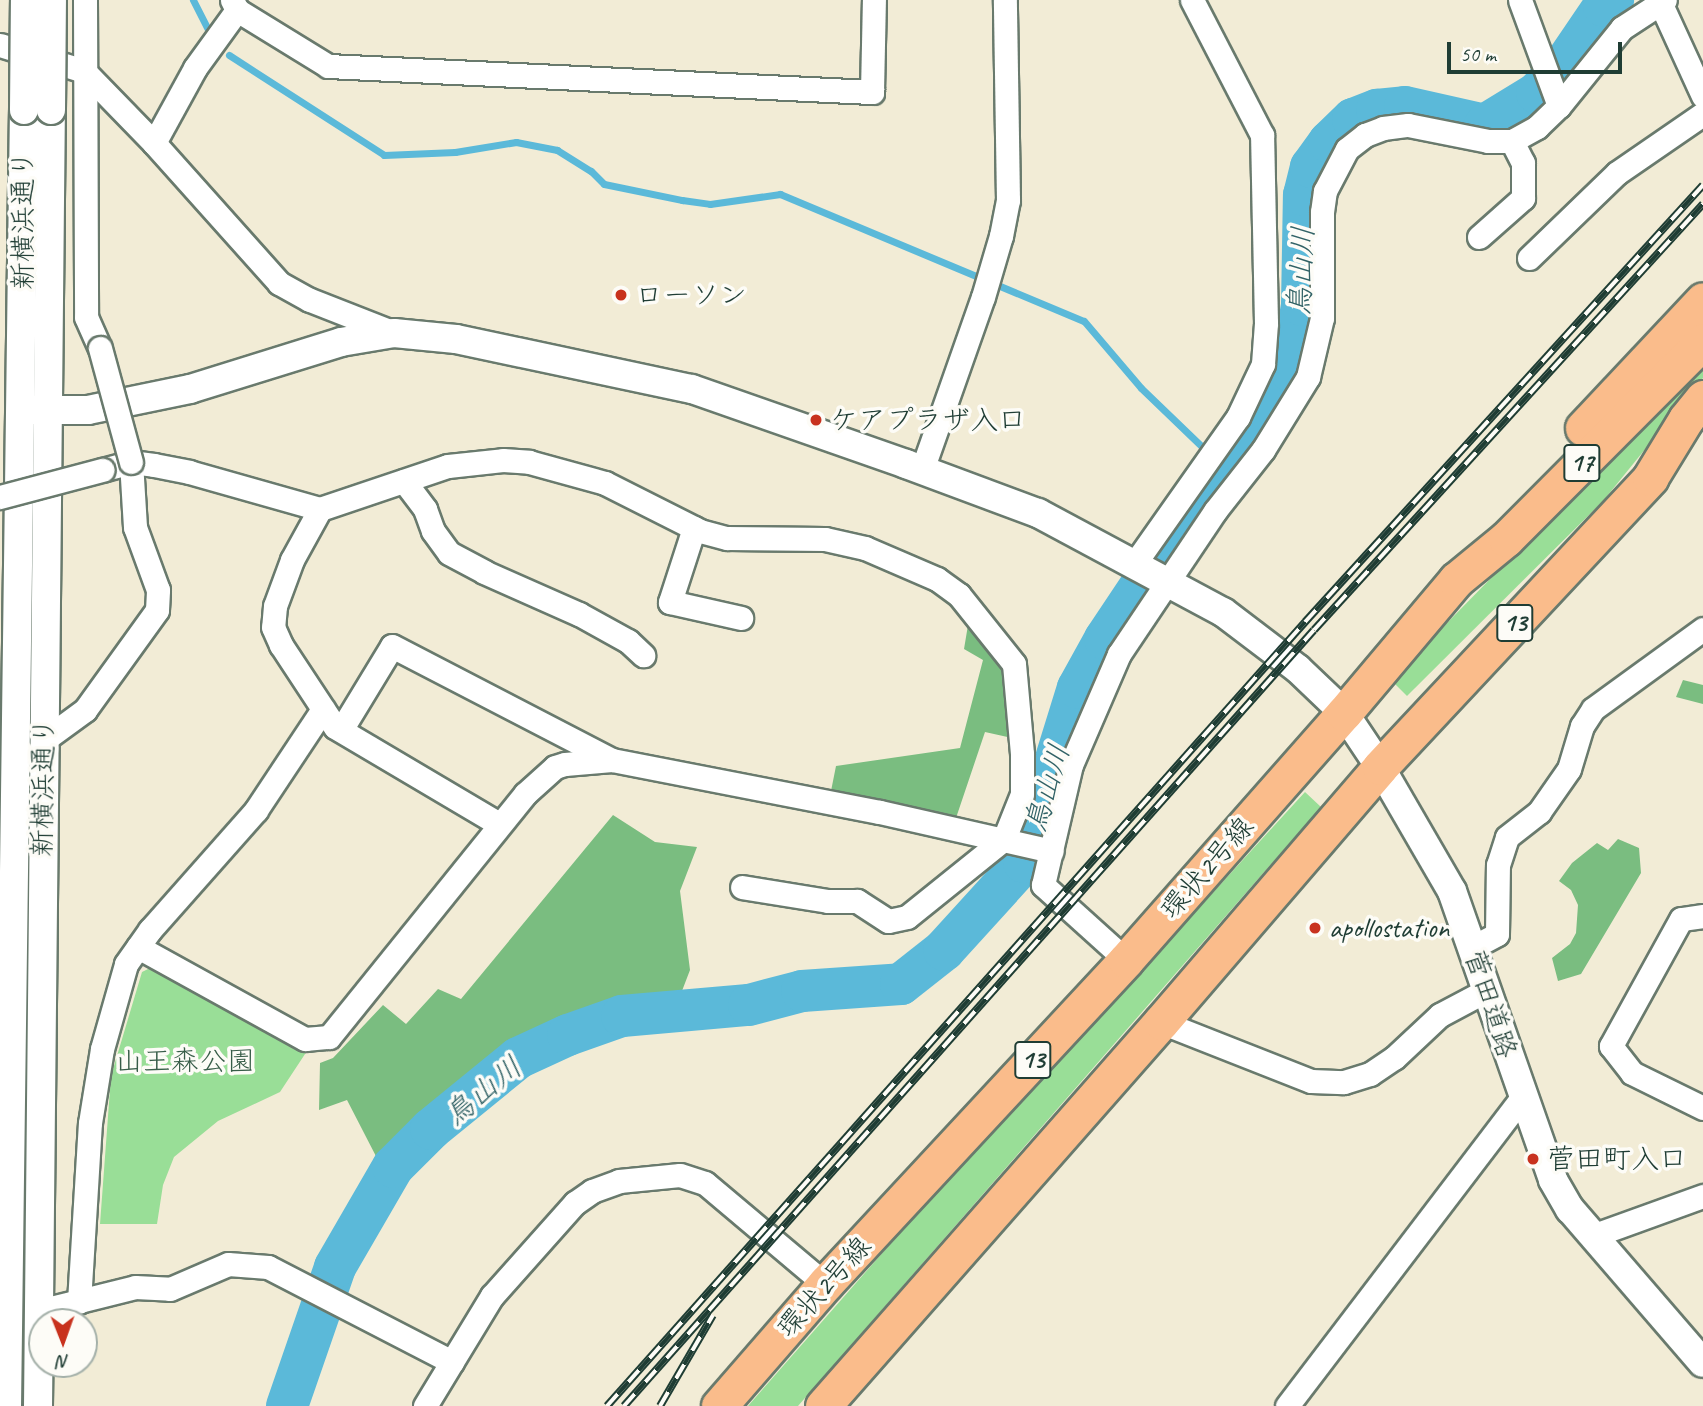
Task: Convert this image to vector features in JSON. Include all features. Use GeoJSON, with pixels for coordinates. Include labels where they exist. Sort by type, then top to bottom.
{"type":"FeatureCollection","features":[{"type":"Feature","properties":{"kind":"main road","name":"13"},"geometry":{"type":"LineString","coordinates":[[1456,580],[1484,534],[1703,300]]}},
{"type":"Feature","properties":{"kind":"main road","name":"環状2号線"},"geometry":{"type":"LineString","coordinates":[[719,1406],[825,1284],[1126,960],[1344,713],[1456,580],[1506,539],[1703,341]]}},
{"type":"Feature","properties":{"kind":"main road"},"geometry":{"type":"LineString","coordinates":[[1650,478],[1686,419],[1703,398]]}},
{"type":"Feature","properties":{"kind":"main road","name":"13"},"geometry":{"type":"LineString","coordinates":[[823,1406],[1161,1022],[1380,766],[1650,478],[1703,438]]}},
{"type":"Feature","properties":{"kind":"street","name":"新横浜通り"},"geometry":{"type":"LineString","coordinates":[[25,0],[38,110]]}},
{"type":"Feature","properties":{"kind":"street","name":"新横浜通り"},"geometry":{"type":"LineString","coordinates":[[39,1308],[44,740],[36,411],[38,110],[52,0]]}},
{"type":"Feature","properties":{"kind":"street"},"geometry":{"type":"LineString","coordinates":[[44,740],[85,710],[157,610],[158,590],[135,527],[131,462],[100,348],[86,317],[85,0]]}},
{"type":"Feature","properties":{"kind":"street"},"geometry":{"type":"LineString","coordinates":[[154,143],[195,68],[234,5],[328,66],[872,92],[874,0]]}},
{"type":"Feature","properties":{"kind":"street"},"geometry":{"type":"LineString","coordinates":[[922,470],[992,271],[1008,200],[1005,0]]}},
{"type":"Feature","properties":{"kind":"street"},"geometry":{"type":"LineString","coordinates":[[1138,564],[1249,397],[1263,364],[1266,323],[1262,135],[1192,0]]}},
{"type":"Feature","properties":{"kind":"street"},"geometry":{"type":"LineString","coordinates":[[1520,0],[1552,86]]}},
{"type":"Feature","properties":{"kind":"street"},"geometry":{"type":"LineString","coordinates":[[1126,960],[1043,885],[1071,765],[1119,654],[1215,511],[1263,450],[1308,377],[1322,318],[1322,212],[1325,191],[1347,149],[1365,135],[1383,128],[1408,125],[1488,141],[1511,141],[1537,127],[1552,86],[1622,28],[1662,1],[1703,96]]}},
{"type":"Feature","properties":{"kind":"street"},"geometry":{"type":"LineString","coordinates":[[0,45],[85,71],[154,143],[279,283],[310,300],[394,333]]}},
{"type":"Feature","properties":{"kind":"street"},"geometry":{"type":"LineString","coordinates":[[1529,258],[1617,173],[1703,114]]}},
{"type":"Feature","properties":{"kind":"street"},"geometry":{"type":"LineString","coordinates":[[1479,237],[1523,198],[1523,163],[1511,141]]}},
{"type":"Feature","properties":{"kind":"street","name":"菅田道路"},"geometry":{"type":"LineString","coordinates":[[36,411],[88,410],[190,389],[341,342],[394,333],[456,339],[692,389],[1038,513],[1167,580],[1223,612],[1298,669],[1344,713],[1380,766],[1452,891],[1473,947],[1521,1097],[1553,1180],[1570,1209],[1703,1363]]}},
{"type":"Feature","properties":{"kind":"street","name":"新横浜通り"},"geometry":{"type":"LineString","coordinates":[[7,1406],[6,844],[36,411]]}},
{"type":"Feature","properties":{"kind":"street"},"geometry":{"type":"LineString","coordinates":[[0,497],[131,462],[189,472],[320,509],[448,466],[503,460],[529,462],[604,483],[694,528],[727,538],[825,539],[865,548],[937,579],[958,595],[1014,664],[1022,754],[1021,794],[1004,839],[907,917],[888,921],[857,901],[828,901],[742,887]]}},
{"type":"Feature","properties":{"kind":"street"},"geometry":{"type":"LineString","coordinates":[[404,481],[425,509],[433,531],[449,553],[484,572],[579,614],[628,641],[643,655]]}},
{"type":"Feature","properties":{"kind":"street"},"geometry":{"type":"LineString","coordinates":[[320,509],[292,560],[275,606],[273,627],[281,645],[323,709],[341,730],[499,824]]}},
{"type":"Feature","properties":{"kind":"street"},"geometry":{"type":"LineString","coordinates":[[694,528],[670,602],[741,618]]}},
{"type":"Feature","properties":{"kind":"street"},"geometry":{"type":"LineString","coordinates":[[1473,947],[1497,934],[1498,865],[1507,837],[1539,812],[1569,769],[1582,726],[1593,709],[1703,629]]}},
{"type":"Feature","properties":{"kind":"street"},"geometry":{"type":"LineString","coordinates":[[341,730],[391,646],[612,760],[1052,850]]}},
{"type":"Feature","properties":{"kind":"street"},"geometry":{"type":"LineString","coordinates":[[79,1301],[90,1123],[102,1049],[126,964],[256,810],[323,709]]}},
{"type":"Feature","properties":{"kind":"street"},"geometry":{"type":"LineString","coordinates":[[138,947],[305,1039],[329,1037],[525,794],[555,767],[612,760]]}},
{"type":"Feature","properties":{"kind":"street"},"geometry":{"type":"LineString","coordinates":[[1703,916],[1681,919],[1611,1046],[1632,1073],[1703,1108]]}},
{"type":"Feature","properties":{"kind":"street"},"geometry":{"type":"LineString","coordinates":[[1161,1022],[1311,1082],[1344,1082],[1370,1074],[1394,1058],[1440,1015],[1487,990]]}},
{"type":"Feature","properties":{"kind":"street"},"geometry":{"type":"LineString","coordinates":[[1287,1406],[1521,1097]]}},
{"type":"Feature","properties":{"kind":"street"},"geometry":{"type":"LineString","coordinates":[[425,1406],[492,1296],[575,1203],[592,1191],[619,1181],[680,1175],[705,1183],[825,1284]]}},
{"type":"Feature","properties":{"kind":"street"},"geometry":{"type":"LineString","coordinates":[[1595,1235],[1703,1196]]}},
{"type":"Feature","properties":{"kind":"street"},"geometry":{"type":"LineString","coordinates":[[51,1308],[135,1287],[170,1289],[229,1264],[268,1267],[452,1362]]}},
{"type":"Feature","properties":{"kind":"street","name":"新横浜通り"},"geometry":{"type":"LineString","coordinates":[[38,1378],[38,1406]]}},
{"type":"Feature","properties":{"kind":"green space"},"geometry":{"type":"Polygon","coordinates":[[[1703,362],[1703,378],[1603,501],[1407,696],[1391,680],[1703,362]]]}},
{"type":"Feature","properties":{"kind":"green space"},"geometry":{"type":"Polygon","coordinates":[[[969,619],[996,653],[1009,680],[1012,738],[985,732],[956,818],[831,791],[836,766],[960,748],[983,660],[964,649],[969,619]]]}},
{"type":"Feature","properties":{"kind":"green space"},"geometry":{"type":"Polygon","coordinates":[[[1683,680],[1703,685],[1703,704],[1676,697],[1683,680]]]}},
{"type":"Feature","properties":{"kind":"green space"},"geometry":{"type":"Polygon","coordinates":[[[1305,792],[1321,807],[798,1406],[748,1406],[1043,1070],[1134,979],[1305,792]]]}},
{"type":"Feature","properties":{"kind":"green space"},"geometry":{"type":"Polygon","coordinates":[[[613,815],[655,842],[697,847],[680,891],[690,970],[677,1004],[616,1009],[508,1050],[380,1164],[347,1100],[319,1110],[320,1063],[333,1058],[383,1005],[406,1024],[438,989],[461,999],[613,815]]]}},
{"type":"Feature","properties":{"kind":"green space"},"geometry":{"type":"Polygon","coordinates":[[[1618,839],[1639,848],[1641,873],[1581,974],[1558,981],[1552,958],[1570,944],[1576,933],[1578,905],[1571,890],[1559,881],[1572,863],[1597,843],[1608,850],[1618,839]]]}},
{"type":"Feature","properties":{"kind":"green space","name":"山王森公園"},"geometry":{"type":"Polygon","coordinates":[[[152,967],[307,1051],[280,1092],[218,1121],[174,1157],[163,1185],[157,1224],[100,1224],[111,1076],[142,972],[152,967]]]}},
{"type":"Feature","properties":{"kind":"waterway"},"geometry":{"type":"LineString","coordinates":[[193,0],[209,32]]}},
{"type":"Feature","properties":{"kind":"waterway","name":"鳥山川"},"geometry":{"type":"LineString","coordinates":[[287,1406],[335,1267],[393,1167],[431,1129],[518,1058],[568,1035],[622,1016],[749,1005],[802,991],[901,984],[944,950],[1024,862],[1078,688],[1105,639],[1203,492],[1239,451],[1291,371],[1302,305],[1304,195],[1311,167],[1329,142],[1353,119],[1377,110],[1405,107],[1485,125],[1537,93],[1566,62],[1604,6],[1613,0]]}},
{"type":"Feature","properties":{"kind":"waterway"},"geometry":{"type":"LineString","coordinates":[[229,55],[384,155],[455,152],[516,142],[557,150],[591,171],[604,184],[682,200],[710,204],[780,194],[1084,321],[1141,388],[1224,468]]}},
{"type":"Feature","properties":{"kind":"railway"},"geometry":{"type":"LineString","coordinates":[[607,1406],[1305,622],[1703,185]]}},
{"type":"Feature","properties":{"kind":"railway"},"geometry":{"type":"LineString","coordinates":[[624,1406],[1314,630],[1703,204]]}},
{"type":"Feature","properties":{"kind":"railway"},"geometry":{"type":"LineString","coordinates":[[660,1406],[713,1315]]}},
{"type":"Feature","properties":{"kind":"place","name":"ローソン"},"geometry":{"type":"Point","coordinates":[621,295]}},
{"type":"Feature","properties":{"kind":"place","name":"ケアプラザ入口"},"geometry":{"type":"Point","coordinates":[816,420]}},
{"type":"Feature","properties":{"kind":"place","name":"apollostation"},"geometry":{"type":"Point","coordinates":[1315,928]}},
{"type":"Feature","properties":{"kind":"place","name":"菅田町入口"},"geometry":{"type":"Point","coordinates":[1533,1159]}}]}
